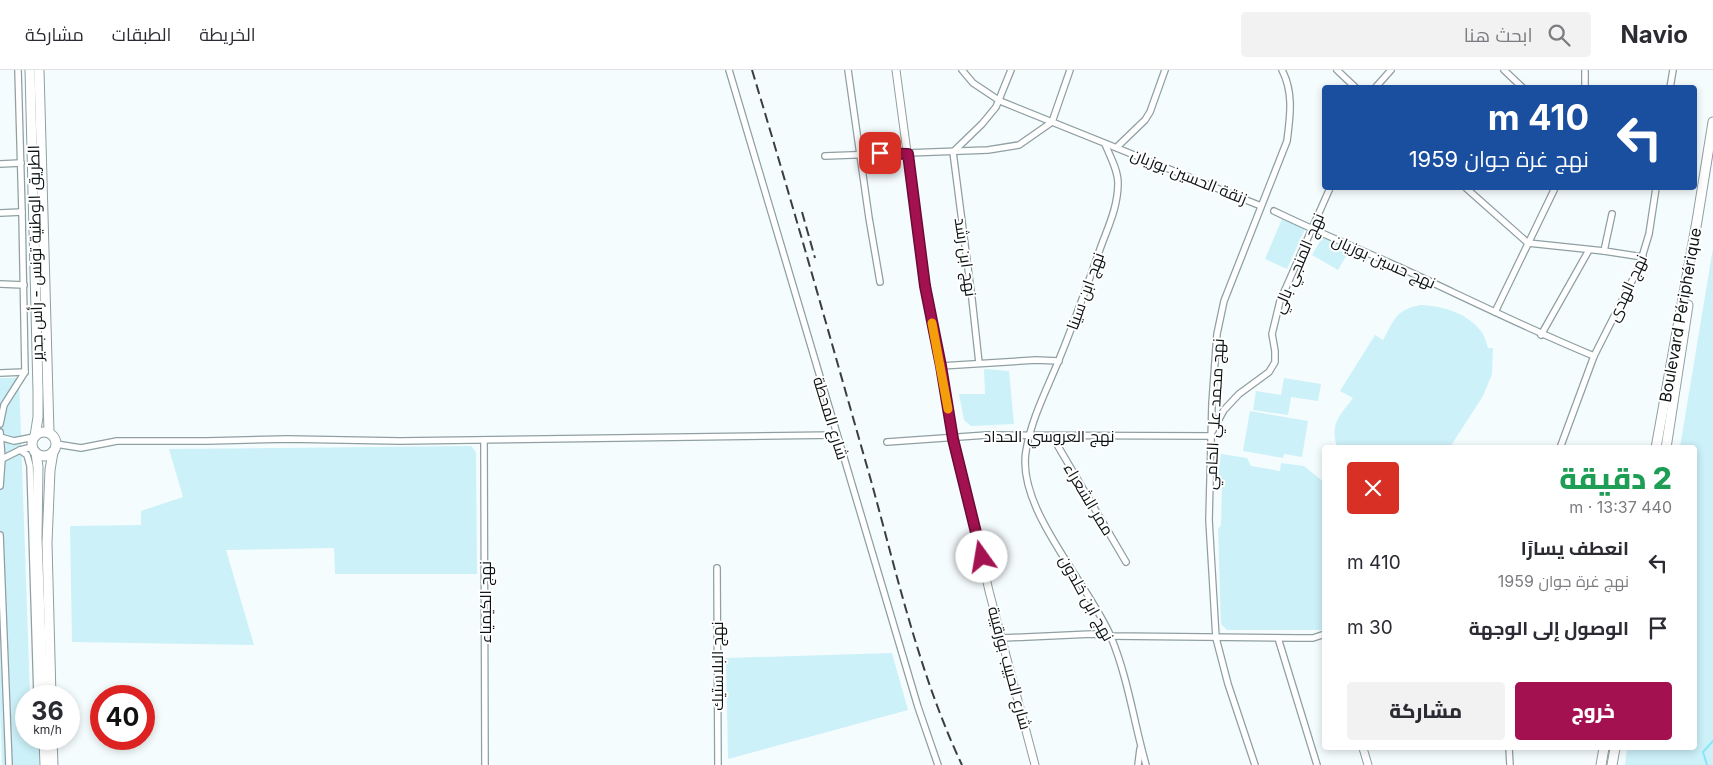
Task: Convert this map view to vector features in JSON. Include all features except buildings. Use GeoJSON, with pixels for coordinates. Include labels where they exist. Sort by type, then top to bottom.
{"type":"FeatureCollection","features":[{"type":"Feature","properties":{"kind":"main road","name":"الطريق الوطنية تونس - رأس جدير"},"geometry":{"type":"LineString","coordinates":[[30,70],[38,391],[38,417],[34,437]]}},
{"type":"Feature","properties":{"kind":"main road","name":"الطريق الوطنية تونس - رأس جدير"},"geometry":{"type":"LineString","coordinates":[[39,70],[48,332],[49,434]]}},
{"type":"Feature","properties":{"kind":"main road","name":"Boulevard Périphérique"},"geometry":{"type":"LineString","coordinates":[[1657,445],[1698,221],[1713,122]]}},
{"type":"Feature","properties":{"kind":"main road","name":"Boulevard Périphérique"},"geometry":{"type":"LineString","coordinates":[[1666,445],[1713,158]]}},
{"type":"Feature","properties":{"kind":"main road"},"geometry":{"type":"LineString","coordinates":[[43,685],[37,539],[38,467],[34,450],[34,437],[42,432],[52,436],[54,448],[50,470],[48,543],[51,685]]}},
{"type":"Feature","properties":{"kind":"main road"},"geometry":{"type":"LineString","coordinates":[[34,450],[43,456],[54,448]]}},
{"type":"Feature","properties":{"kind":"main road"},"geometry":{"type":"LineString","coordinates":[[44,750],[45,765]]}},
{"type":"Feature","properties":{"kind":"main road"},"geometry":{"type":"LineString","coordinates":[[52,750],[53,765]]}},
{"type":"Feature","properties":{"kind":"main road"},"geometry":{"type":"LineString","coordinates":[[1601,765],[1604,750]]}},
{"type":"Feature","properties":{"kind":"main road"},"geometry":{"type":"LineString","coordinates":[[1612,765],[1615,750]]}},
{"type":"Feature","properties":{"kind":"street"},"geometry":{"type":"LineString","coordinates":[[0,424],[4,405],[25,372],[18,70]]}},
{"type":"Feature","properties":{"kind":"street","name":"شارع المحطة"},"geometry":{"type":"LineString","coordinates":[[729,70],[918,707],[938,765]]}},
{"type":"Feature","properties":{"kind":"street"},"geometry":{"type":"LineString","coordinates":[[848,70],[880,282]]}},
{"type":"Feature","properties":{"kind":"street","name":"شارع الحبيب بورقيبة"},"geometry":{"type":"LineString","coordinates":[[896,70],[925,286],[953,439],[1034,765]]}},
{"type":"Feature","properties":{"kind":"street","name":"زنقة الحسين بوزيان"},"geometry":{"type":"LineString","coordinates":[[962,70],[974,83],[1000,101],[1261,206]]}},
{"type":"Feature","properties":{"kind":"street"},"geometry":{"type":"LineString","coordinates":[[953,152],[986,119],[1000,101],[1011,70]]}},
{"type":"Feature","properties":{"kind":"street"},"geometry":{"type":"LineString","coordinates":[[825,156],[899,152],[908,154],[953,152],[988,150],[1019,145],[1052,122],[1070,70]]}},
{"type":"Feature","properties":{"kind":"street"},"geometry":{"type":"LineString","coordinates":[[1117,147],[1145,120],[1150,112],[1165,70]]}},
{"type":"Feature","properties":{"kind":"street","name":"نهج محمد علي الحامي"},"geometry":{"type":"LineString","coordinates":[[1255,765],[1228,684],[1216,638],[1209,520],[1211,435],[1217,334],[1224,301],[1287,141],[1291,114],[1290,93],[1282,70]]}},
{"type":"Feature","properties":{"kind":"street"},"geometry":{"type":"LineString","coordinates":[[1337,70],[1353,85]]}},
{"type":"Feature","properties":{"kind":"street"},"geometry":{"type":"LineString","coordinates":[[1378,85],[1392,70]]}},
{"type":"Feature","properties":{"kind":"street"},"geometry":{"type":"LineString","coordinates":[[1504,70],[1520,85]]}},
{"type":"Feature","properties":{"kind":"street"},"geometry":{"type":"LineString","coordinates":[[1585,70],[1585,85]]}},
{"type":"Feature","properties":{"kind":"street"},"geometry":{"type":"LineString","coordinates":[[1670,85],[1672,70]]}},
{"type":"Feature","properties":{"kind":"street","name":"نهج ابن سينا"},"geometry":{"type":"LineString","coordinates":[[1029,435],[1042,398],[1059,361],[1114,212],[1118,180],[1105,144]]}},
{"type":"Feature","properties":{"kind":"street","name":"نهج ابن رشد"},"geometry":{"type":"LineString","coordinates":[[953,152],[979,363]]}},
{"type":"Feature","properties":{"kind":"street"},"geometry":{"type":"LineString","coordinates":[[0,164],[21,163]]}},
{"type":"Feature","properties":{"kind":"street","name":"نهج المنجي بالي"},"geometry":{"type":"LineString","coordinates":[[1211,435],[1224,410],[1240,394],[1270,372],[1275,362],[1272,334],[1280,301],[1329,190]]}},
{"type":"Feature","properties":{"kind":"street"},"geometry":{"type":"LineString","coordinates":[[1468,190],[1528,243],[1643,256]]}},
{"type":"Feature","properties":{"kind":"street"},"geometry":{"type":"LineString","coordinates":[[1495,312],[1554,190]]}},
{"type":"Feature","properties":{"kind":"street","name":"نهج الهدى"},"geometry":{"type":"LineString","coordinates":[[1561,445],[1594,356],[1643,256],[1649,234],[1656,190]]}},
{"type":"Feature","properties":{"kind":"street","name":"نهج حسين بوزيان"},"geometry":{"type":"LineString","coordinates":[[1274,211],[1541,334],[1594,356]]}},
{"type":"Feature","properties":{"kind":"street"},"geometry":{"type":"LineString","coordinates":[[0,213],[22,212]]}},
{"type":"Feature","properties":{"kind":"street"},"geometry":{"type":"LineString","coordinates":[[1604,251],[1612,214]]}},
{"type":"Feature","properties":{"kind":"street"},"geometry":{"type":"LineString","coordinates":[[1541,334],[1589,250]]}},
{"type":"Feature","properties":{"kind":"street"},"geometry":{"type":"LineString","coordinates":[[0,284],[24,285]]}},
{"type":"Feature","properties":{"kind":"street"},"geometry":{"type":"LineString","coordinates":[[941,366],[1036,360],[1059,361]]}},
{"type":"Feature","properties":{"kind":"street"},"geometry":{"type":"LineString","coordinates":[[0,373],[25,372]]}},
{"type":"Feature","properties":{"kind":"street"},"geometry":{"type":"LineString","coordinates":[[0,432],[2,459],[0,486]]}},
{"type":"Feature","properties":{"kind":"street"},"geometry":{"type":"LineString","coordinates":[[54,448],[81,448],[117,441],[287,439],[400,441],[837,435]]}},
{"type":"Feature","properties":{"kind":"street","name":"نهج العروسي الحداد"},"geometry":{"type":"LineString","coordinates":[[887,442],[953,439],[987,435],[1211,435]]}},
{"type":"Feature","properties":{"kind":"street","name":"نهج ابن خلدون"},"geometry":{"type":"LineString","coordinates":[[1029,435],[1025,454],[1026,475],[1031,494],[1042,519],[1094,604],[1111,636],[1131,701],[1146,765]]}},
{"type":"Feature","properties":{"kind":"street","name":"ممر الشعراء"},"geometry":{"type":"LineString","coordinates":[[1052,436],[1126,562]]}},
{"type":"Feature","properties":{"kind":"street"},"geometry":{"type":"LineString","coordinates":[[0,437],[14,441],[34,437]]}},
{"type":"Feature","properties":{"kind":"street","name":"نهج الكيمياء"},"geometry":{"type":"LineString","coordinates":[[484,440],[485,765]]}},
{"type":"Feature","properties":{"kind":"street"},"geometry":{"type":"LineString","coordinates":[[2,459],[20,450],[34,450]]}},
{"type":"Feature","properties":{"kind":"street"},"geometry":{"type":"LineString","coordinates":[[20,450],[26,455],[30,466],[37,685]]}},
{"type":"Feature","properties":{"kind":"street"},"geometry":{"type":"LineString","coordinates":[[0,535],[9,765]]}},
{"type":"Feature","properties":{"kind":"street","name":"نهج البلاستيك"},"geometry":{"type":"LineString","coordinates":[[717,568],[718,765]]}},
{"type":"Feature","properties":{"kind":"street"},"geometry":{"type":"LineString","coordinates":[[1002,638],[1092,634],[1216,638],[1313,638],[1322,635]]}},
{"type":"Feature","properties":{"kind":"street"},"geometry":{"type":"LineString","coordinates":[[1278,638],[1317,765]]}},
{"type":"Feature","properties":{"kind":"street"},"geometry":{"type":"LineString","coordinates":[[1138,765],[1141,746]]}},
{"type":"Feature","properties":{"kind":"street"},"geometry":{"type":"LineString","coordinates":[[1364,750],[1368,765]]}},
{"type":"Feature","properties":{"kind":"street"},"geometry":{"type":"LineString","coordinates":[[1509,750],[1510,765]]}},
{"type":"Feature","properties":{"kind":"shaded area"},"geometry":{"type":"Polygon","coordinates":[[[1282,219],[1305,229],[1287,269],[1265,259],[1282,219]]]}},
{"type":"Feature","properties":{"kind":"shaded area"},"geometry":{"type":"Polygon","coordinates":[[[1323,236],[1349,251],[1338,270],[1312,255],[1323,236]]]}},
{"type":"Feature","properties":{"kind":"shaded area"},"geometry":{"type":"Polygon","coordinates":[[[1713,248],[1713,765],[1625,765],[1627,750],[1697,750],[1697,445],[1680,445],[1713,248]]]}},
{"type":"Feature","properties":{"kind":"shaded area"},"geometry":{"type":"Polygon","coordinates":[[[1421,305],[1455,312],[1470,321],[1483,334],[1488,348],[1493,348],[1492,374],[1483,396],[1451,445],[1336,445],[1335,426],[1353,398],[1340,391],[1375,335],[1383,340],[1397,316],[1412,307],[1421,305]]]}},
{"type":"Feature","properties":{"kind":"shaded area"},"geometry":{"type":"Polygon","coordinates":[[[984,369],[1009,371],[1014,424],[971,426],[964,420],[959,394],[985,394],[984,369]]]}},
{"type":"Feature","properties":{"kind":"shaded area"},"geometry":{"type":"Polygon","coordinates":[[[0,378],[19,378],[30,685],[15,685],[15,750],[41,750],[41,765],[2,765],[0,710],[0,378]]]}},
{"type":"Feature","properties":{"kind":"shaded area"},"geometry":{"type":"Polygon","coordinates":[[[1284,378],[1321,384],[1318,401],[1291,397],[1288,415],[1253,410],[1256,391],[1281,395],[1284,378]]]}},
{"type":"Feature","properties":{"kind":"shaded area"},"geometry":{"type":"Polygon","coordinates":[[[1250,411],[1308,421],[1302,457],[1284,454],[1283,458],[1243,451],[1250,411]]]}},
{"type":"Feature","properties":{"kind":"shaded area"},"geometry":{"type":"Polygon","coordinates":[[[471,446],[476,452],[477,574],[335,574],[334,548],[226,550],[254,645],[72,642],[70,526],[141,525],[141,511],[183,497],[169,449],[471,446]]]}},
{"type":"Feature","properties":{"kind":"shaded area"},"geometry":{"type":"Polygon","coordinates":[[[1221,454],[1247,458],[1251,466],[1280,471],[1281,463],[1304,466],[1322,481],[1322,630],[1227,630],[1221,624],[1218,529],[1221,525],[1222,487],[1217,483],[1221,454]]]}},
{"type":"Feature","properties":{"kind":"shaded area"},"geometry":{"type":"Polygon","coordinates":[[[892,653],[908,710],[728,759],[726,658],[892,653]]]}},
{"type":"Feature","properties":{"kind":"waterway"},"geometry":{"type":"LineString","coordinates":[[1707,765],[1703,752],[1713,741]]}},
{"type":"Feature","properties":{"kind":"railway"},"geometry":{"type":"LineString","coordinates":[[752,70],[870,477],[910,623],[933,695],[962,765]]}},
{"type":"Feature","properties":{"kind":"railway"},"geometry":{"type":"LineString","coordinates":[[802,212],[815,258]]}},
{"type":"Feature","properties":{"kind":"slow traffic"},"geometry":{"type":"LineString","coordinates":[[932,323],[948,409]]}},
{"type":"Feature","properties":{"kind":"route"},"geometry":{"type":"LineString","coordinates":[[880,153],[899,152],[908,154],[925,286],[953,439],[982,557]]}}]}
